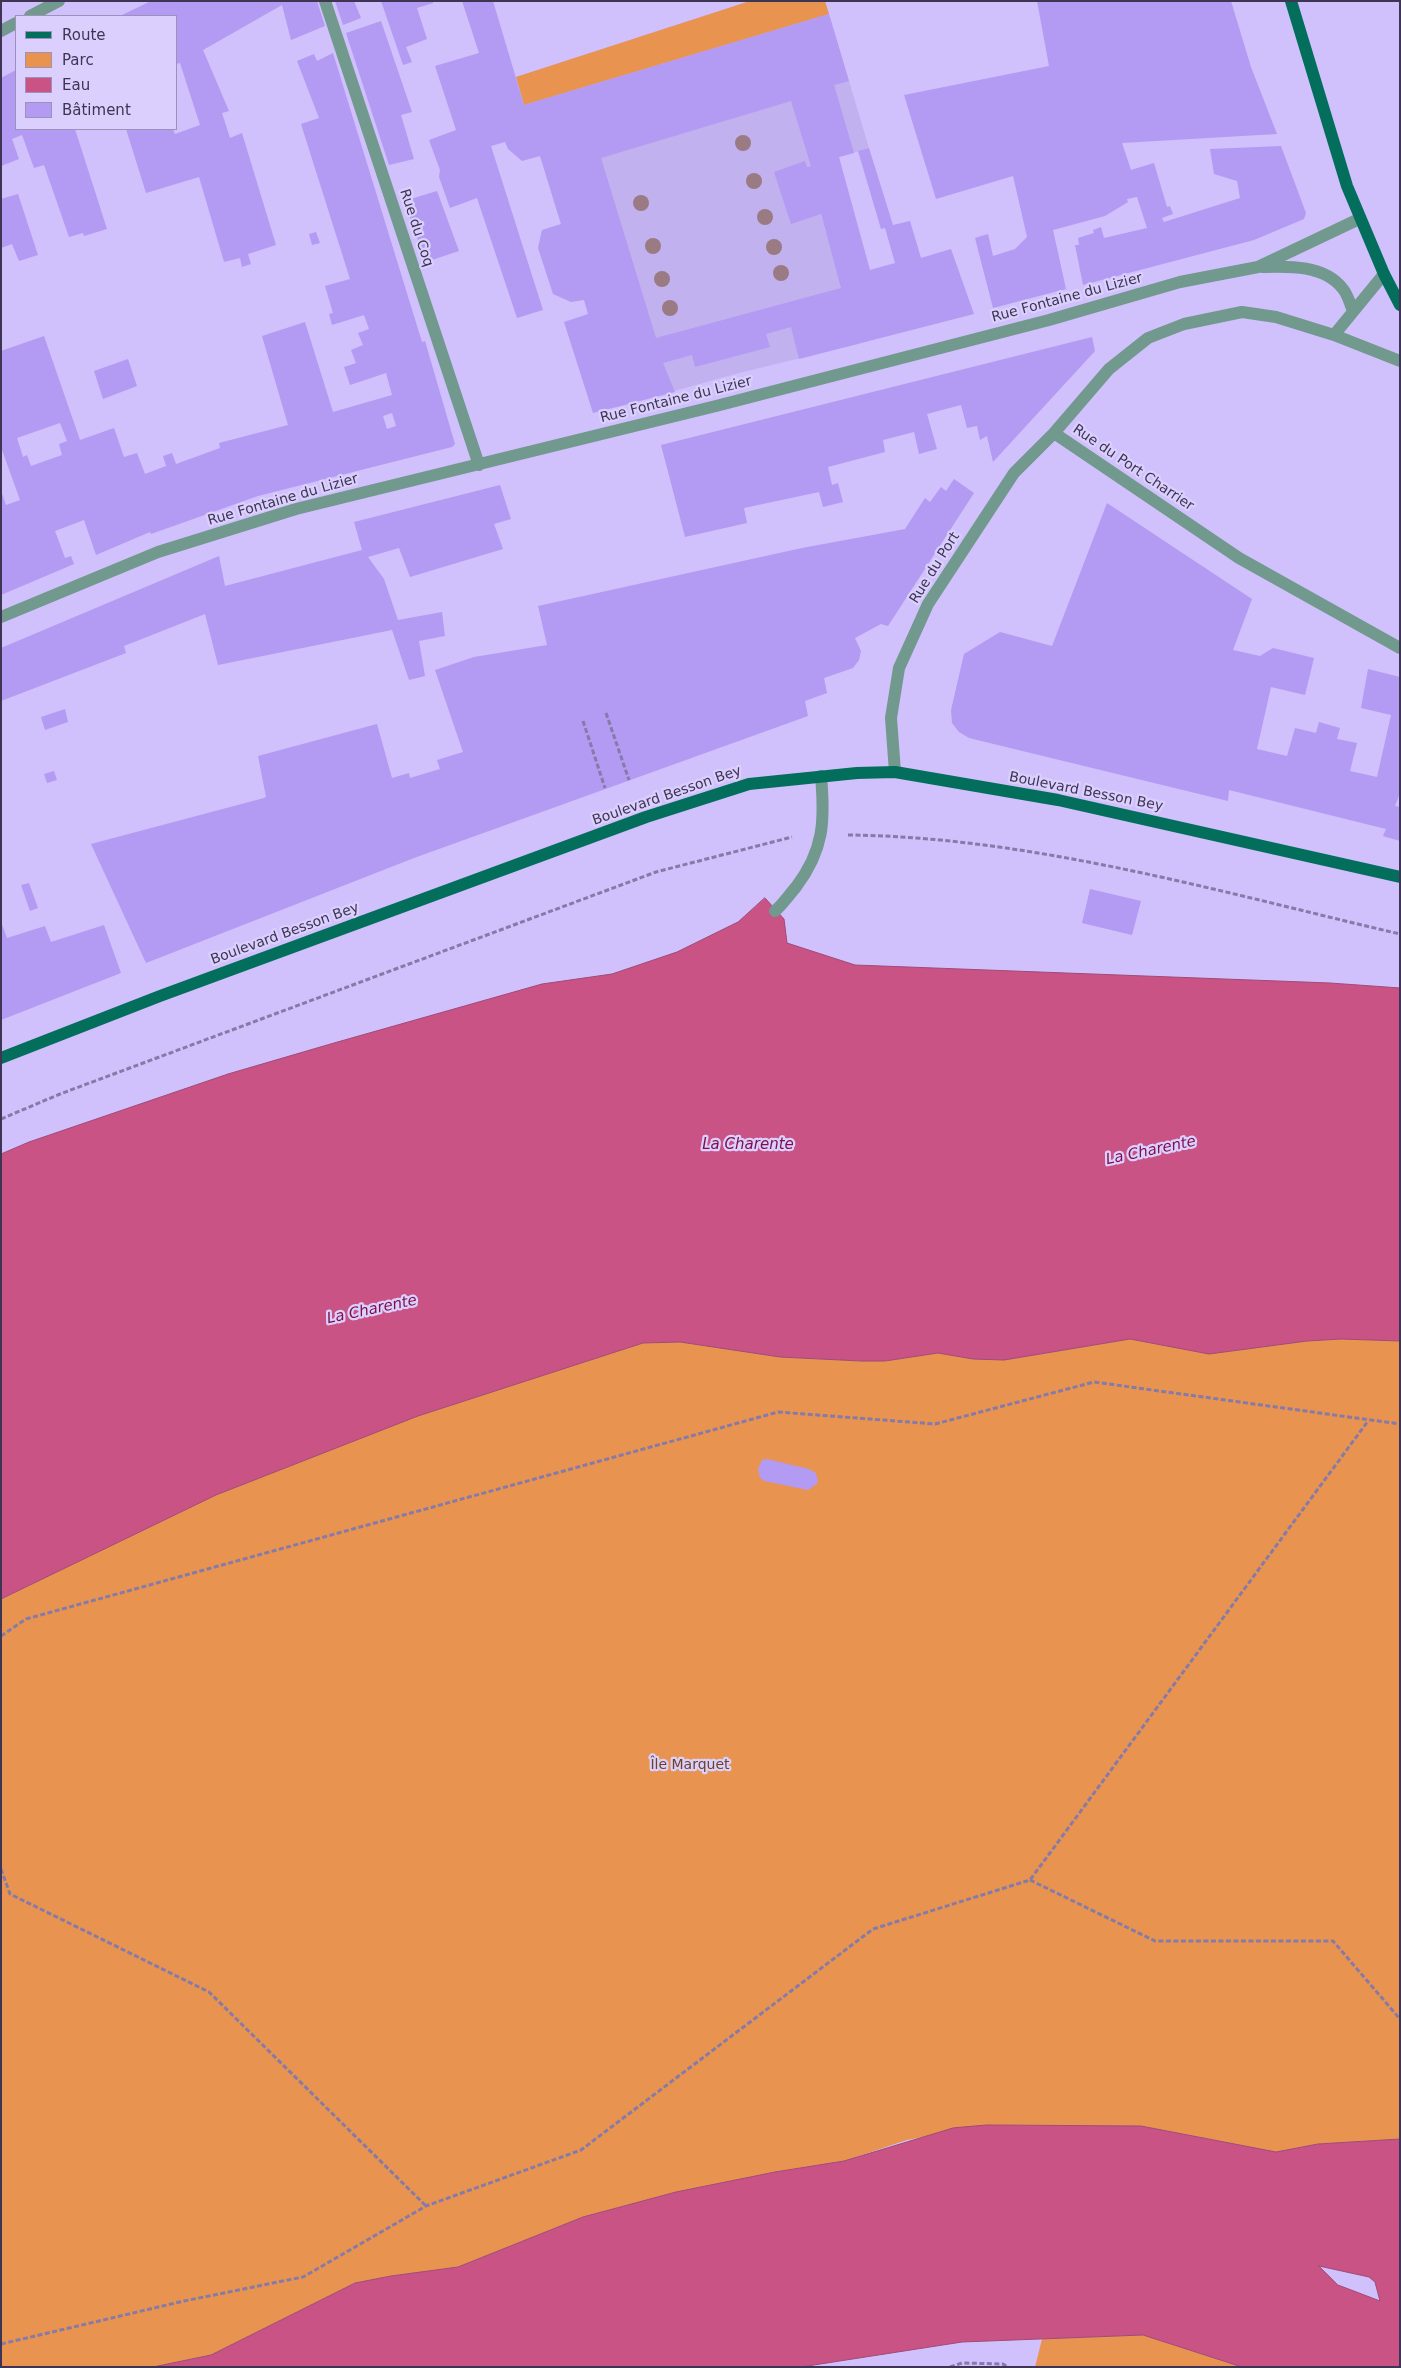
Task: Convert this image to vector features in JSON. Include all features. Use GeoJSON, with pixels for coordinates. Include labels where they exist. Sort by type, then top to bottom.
{"type":"FeatureCollection","features":[{"type":"Feature","properties":{"kind":"main road"},"geometry":{"type":"LineString","coordinates":[[1291,1],[1347,186],[1359,219],[1400,305]]}},
{"type":"Feature","properties":{"kind":"main road","name":"Boulevard Besson Bey"},"geometry":{"type":"LineString","coordinates":[[1,1058],[160,996],[646,817],[749,784],[821,776],[895,772],[1058,800],[1400,877]]}},
{"type":"Feature","properties":{"kind":"street"},"geometry":{"type":"LineString","coordinates":[[32,15],[59,1]]}},
{"type":"Feature","properties":{"kind":"street","name":"Rue du Coq"},"geometry":{"type":"LineString","coordinates":[[325,1],[479,465]]}},
{"type":"Feature","properties":{"kind":"street"},"geometry":{"type":"LineString","coordinates":[[1,31],[15,24]]}},
{"type":"Feature","properties":{"kind":"street","name":"Rue Fontaine du Lizier"},"geometry":{"type":"LineString","coordinates":[[1,617],[158,552],[296,509],[479,465],[1049,320],[1180,282],[1258,267],[1359,219]]}},
{"type":"Feature","properties":{"kind":"street"},"geometry":{"type":"LineString","coordinates":[[1258,267],[1295,266],[1329,276],[1343,290],[1353,311]]}},
{"type":"Feature","properties":{"kind":"street"},"geometry":{"type":"LineString","coordinates":[[1334,335],[1384,274]]}},
{"type":"Feature","properties":{"kind":"street","name":"Rue du Port Charrier"},"geometry":{"type":"LineString","coordinates":[[1400,362],[1386,358],[1334,335],[1276,317],[1242,312],[1184,324],[1148,338],[1109,369],[1054,433],[1239,558],[1400,648]]}},
{"type":"Feature","properties":{"kind":"street","name":"Rue du Port"},"geometry":{"type":"LineString","coordinates":[[895,772],[891,718],[899,668],[928,604],[1014,473],[1054,433]]}},
{"type":"Feature","properties":{"kind":"street"},"geometry":{"type":"LineString","coordinates":[[775,910],[811,866],[821,835],[824,809],[821,776]]}},
{"type":"Feature","properties":{"kind":"path"},"geometry":{"type":"LineString","coordinates":[[606,713],[629,780]]}},
{"type":"Feature","properties":{"kind":"path"},"geometry":{"type":"LineString","coordinates":[[583,721],[604,788]]}},
{"type":"Feature","properties":{"kind":"path"},"geometry":{"type":"LineString","coordinates":[[1,1119],[69,1091],[656,872],[798,836],[821,835],[914,839],[1024,850],[1139,874],[1400,934]]}},
{"type":"Feature","properties":{"kind":"path"},"geometry":{"type":"LineString","coordinates":[[1,1636],[26,1619],[778,1412],[935,1424],[1094,1382],[1400,1424]]}},
{"type":"Feature","properties":{"kind":"path"},"geometry":{"type":"LineString","coordinates":[[1,2344],[184,2301],[302,2277],[426,2206],[580,2150],[873,1930],[1030,1880],[1368,1421]]}},
{"type":"Feature","properties":{"kind":"path"},"geometry":{"type":"LineString","coordinates":[[1,1870],[10,1894],[209,1992],[426,2206]]}},
{"type":"Feature","properties":{"kind":"path"},"geometry":{"type":"LineString","coordinates":[[1030,1880],[1155,1941],[1333,1941],[1400,2019]]}},
{"type":"Feature","properties":{"kind":"path"},"geometry":{"type":"LineString","coordinates":[[950,2367],[962,2364],[1003,2364],[1008,2367]]}},
{"type":"Feature","properties":{"kind":"shaded area"},"geometry":{"type":"Polygon","coordinates":[[[750,1],[825,1],[869,148],[807,167],[858,344],[739,373],[617,407],[516,77],[750,1]]]}},
{"type":"Feature","properties":{"kind":"green space"},"geometry":{"type":"Polygon","coordinates":[[[750,1],[825,1],[829,14],[524,105],[516,77],[750,1]]]}},
{"type":"Feature","properties":{"kind":"green space","name":"Île Marquet"},"geometry":{"type":"Polygon","coordinates":[[[1130,1339],[1209,1354],[1307,1341],[1341,1339],[1400,1341],[1400,2139],[1318,2144],[1276,2152],[1141,2126],[987,2125],[907,2140],[844,2161],[775,2172],[676,2192],[583,2217],[458,2267],[355,2283],[211,2355],[153,2367],[1,2367],[1,1599],[216,1495],[418,1416],[643,1343],[680,1342],[780,1357],[885,1361],[938,1353],[973,1359],[1004,1360],[1130,1339]]]}},
{"type":"Feature","properties":{"kind":"green space"},"geometry":{"type":"Polygon","coordinates":[[[1143,2335],[1242,2367],[1035,2367],[1042,2339],[1143,2335]]]}},
{"type":"Feature","properties":{"kind":"water","name":"La Charente"},"geometry":{"type":"Polygon","coordinates":[[[765,898],[784,919],[787,943],[855,965],[1330,983],[1400,988],[1400,1341],[1341,1339],[1307,1341],[1209,1354],[1130,1339],[1004,1360],[973,1359],[938,1353],[885,1361],[780,1357],[680,1342],[643,1343],[418,1416],[216,1495],[1,1599],[1,1154],[29,1142],[228,1074],[542,984],[612,974],[677,952],[738,922],[765,898]]]}},
{"type":"Feature","properties":{"kind":"water"},"geometry":{"type":"Polygon","coordinates":[[[987,2125],[1141,2126],[1276,2152],[1318,2144],[1400,2139],[1400,2367],[1242,2367],[1143,2335],[962,2342],[801,2367],[153,2367],[211,2355],[355,2283],[458,2267],[583,2217],[676,2192],[775,2172],[844,2161],[953,2128],[987,2125]],[[1319,2266],[1338,2285],[1380,2301],[1375,2282],[1369,2277],[1319,2266]]]}},
{"type":"Feature","properties":{"kind":"building"},"geometry":{"type":"Polygon","coordinates":[[[151,1],[317,1],[325,26],[291,40],[282,5],[203,50],[229,111],[222,113],[230,138],[242,133],[276,245],[248,254],[251,264],[242,267],[240,258],[224,262],[199,177],[146,193],[126,130],[173,130],[175,134],[200,125],[180,63],[178,64],[178,15],[122,15],[151,1]]]}},
{"type":"Feature","properties":{"kind":"building"},"geometry":{"type":"Polygon","coordinates":[[[335,1],[354,1],[361,18],[343,25],[335,1]]]}},
{"type":"Feature","properties":{"kind":"building"},"geometry":{"type":"Polygon","coordinates":[[[381,1],[433,1],[433,3],[417,8],[427,39],[406,47],[412,62],[403,65],[381,1]]]}},
{"type":"Feature","properties":{"kind":"building"},"geometry":{"type":"Polygon","coordinates":[[[462,1],[493,1],[524,105],[829,14],[849,81],[834,85],[854,153],[839,157],[870,270],[895,263],[885,228],[881,229],[858,151],[869,148],[893,225],[910,221],[921,258],[951,249],[974,314],[799,359],[791,327],[766,334],[770,347],[695,367],[692,355],[663,363],[675,392],[593,413],[564,322],[588,314],[584,300],[571,302],[553,294],[538,248],[542,230],[561,224],[540,156],[522,161],[508,149],[505,142],[491,146],[543,310],[517,318],[477,198],[450,208],[439,177],[440,170],[429,140],[456,130],[435,66],[479,53],[462,1]],[[791,101],[601,158],[656,338],[841,288],[821,214],[791,224],[774,172],[805,161],[807,167],[811,166],[791,101]]]}},
{"type":"Feature","properties":{"kind":"building"},"geometry":{"type":"Polygon","coordinates":[[[1037,1],[1231,1],[1251,67],[1277,134],[1122,143],[1131,170],[1154,163],[1167,207],[1170,206],[1173,214],[1162,218],[1164,222],[1240,198],[1237,181],[1214,174],[1210,149],[1281,146],[1306,213],[1304,219],[1254,240],[1083,285],[1075,245],[1079,245],[1078,238],[1094,233],[1093,230],[1101,227],[1104,238],[1147,228],[1137,197],[1127,199],[1128,202],[1105,216],[1053,230],[1066,289],[993,308],[975,238],[988,234],[993,256],[1015,249],[1027,237],[1013,176],[936,199],[904,95],[1049,66],[1037,1]]]}},
{"type":"Feature","properties":{"kind":"building"},"geometry":{"type":"Polygon","coordinates":[[[381,21],[412,112],[401,115],[414,159],[389,165],[346,33],[381,21]]]}},
{"type":"Feature","properties":{"kind":"building"},"geometry":{"type":"Polygon","coordinates":[[[333,53],[422,342],[425,341],[455,444],[452,447],[258,496],[151,534],[150,532],[96,555],[84,520],[55,531],[65,558],[71,556],[74,564],[1,595],[1,491],[6,505],[20,500],[1,447],[1,351],[44,336],[80,440],[114,428],[124,457],[137,453],[145,474],[166,466],[163,456],[172,453],[176,464],[220,448],[219,443],[288,425],[262,336],[305,322],[333,412],[392,395],[386,373],[350,385],[344,367],[356,363],[351,350],[363,345],[358,333],[369,329],[364,315],[332,325],[329,314],[333,313],[325,286],[350,279],[301,124],[319,118],[297,61],[314,54],[317,61],[333,53]],[[392,413],[383,416],[387,429],[396,426],[392,413]],[[60,423],[17,438],[23,457],[27,455],[31,466],[62,455],[59,444],[67,441],[60,423]]]}},
{"type":"Feature","properties":{"kind":"building"},"geometry":{"type":"Polygon","coordinates":[[[15,71],[15,130],[75,130],[107,229],[84,236],[83,233],[69,237],[44,165],[34,168],[22,135],[12,139],[19,159],[1,166],[1,78],[15,71]]]}},
{"type":"Feature","properties":{"kind":"building"},"geometry":{"type":"Polygon","coordinates":[[[437,191],[459,251],[426,262],[404,201],[437,191]]]}},
{"type":"Feature","properties":{"kind":"building"},"geometry":{"type":"Polygon","coordinates":[[[18,194],[38,255],[19,261],[12,244],[1,248],[1,199],[18,194]]]}},
{"type":"Feature","properties":{"kind":"building"},"geometry":{"type":"Polygon","coordinates":[[[316,232],[320,243],[312,245],[309,234],[316,232]]]}},
{"type":"Feature","properties":{"kind":"building"},"geometry":{"type":"Polygon","coordinates":[[[1092,337],[1095,351],[993,462],[987,436],[980,440],[977,426],[967,428],[961,405],[927,414],[937,449],[919,454],[914,432],[883,440],[885,452],[828,467],[832,485],[838,483],[843,502],[823,507],[819,492],[744,508],[747,523],[685,537],[661,445],[1092,337]]]}},
{"type":"Feature","properties":{"kind":"building"},"geometry":{"type":"Polygon","coordinates":[[[128,359],[137,386],[103,399],[94,371],[128,359]]]}},
{"type":"Feature","properties":{"kind":"building"},"geometry":{"type":"Polygon","coordinates":[[[954,479],[974,493],[888,626],[881,624],[855,638],[861,651],[859,660],[853,668],[824,678],[827,693],[805,701],[808,716],[414,858],[146,963],[91,844],[264,798],[266,797],[258,756],[377,724],[392,778],[409,773],[410,778],[440,769],[437,760],[463,752],[435,670],[474,657],[547,645],[538,606],[802,548],[905,529],[925,498],[930,502],[941,487],[946,491],[954,479]]]}},
{"type":"Feature","properties":{"kind":"building"},"geometry":{"type":"Polygon","coordinates":[[[500,485],[511,519],[494,524],[503,549],[410,577],[399,548],[368,557],[384,579],[398,620],[442,612],[445,636],[419,641],[425,676],[409,680],[392,630],[218,665],[205,614],[124,646],[126,653],[1,701],[1,648],[219,556],[225,586],[362,550],[354,522],[500,485]]]}},
{"type":"Feature","properties":{"kind":"building"},"geometry":{"type":"Polygon","coordinates":[[[1107,503],[1252,599],[1233,650],[1260,656],[1273,648],[1314,658],[1305,695],[1271,687],[1257,749],[1287,756],[1295,728],[1316,733],[1319,722],[1340,728],[1337,739],[1357,743],[1350,771],[1377,777],[1391,715],[1361,708],[1368,669],[1400,677],[1400,793],[1395,806],[1400,807],[1400,841],[1383,836],[1386,829],[1229,790],[1228,801],[969,738],[959,732],[952,723],[951,710],[964,654],[1000,632],[1052,646],[1107,503]]]}},
{"type":"Feature","properties":{"kind":"building"},"geometry":{"type":"Polygon","coordinates":[[[65,709],[68,722],[45,730],[41,717],[65,709]]]}},
{"type":"Feature","properties":{"kind":"building"},"geometry":{"type":"Polygon","coordinates":[[[54,771],[57,780],[47,783],[44,774],[54,771]]]}},
{"type":"Feature","properties":{"kind":"building"},"geometry":{"type":"Polygon","coordinates":[[[29,883],[38,908],[30,911],[21,885],[29,883]]]}},
{"type":"Feature","properties":{"kind":"building"},"geometry":{"type":"Polygon","coordinates":[[[1090,889],[1141,901],[1132,935],[1082,923],[1090,889]]]}},
{"type":"Feature","properties":{"kind":"building"},"geometry":{"type":"Polygon","coordinates":[[[1,922],[7,938],[45,926],[51,942],[104,925],[121,973],[1,1020],[1,922]]]}},
{"type":"Feature","properties":{"kind":"building"},"geometry":{"type":"Polygon","coordinates":[[[767,1459],[809,1469],[816,1473],[818,1483],[808,1490],[764,1481],[760,1478],[758,1469],[762,1460],[767,1459]]]}}]}
